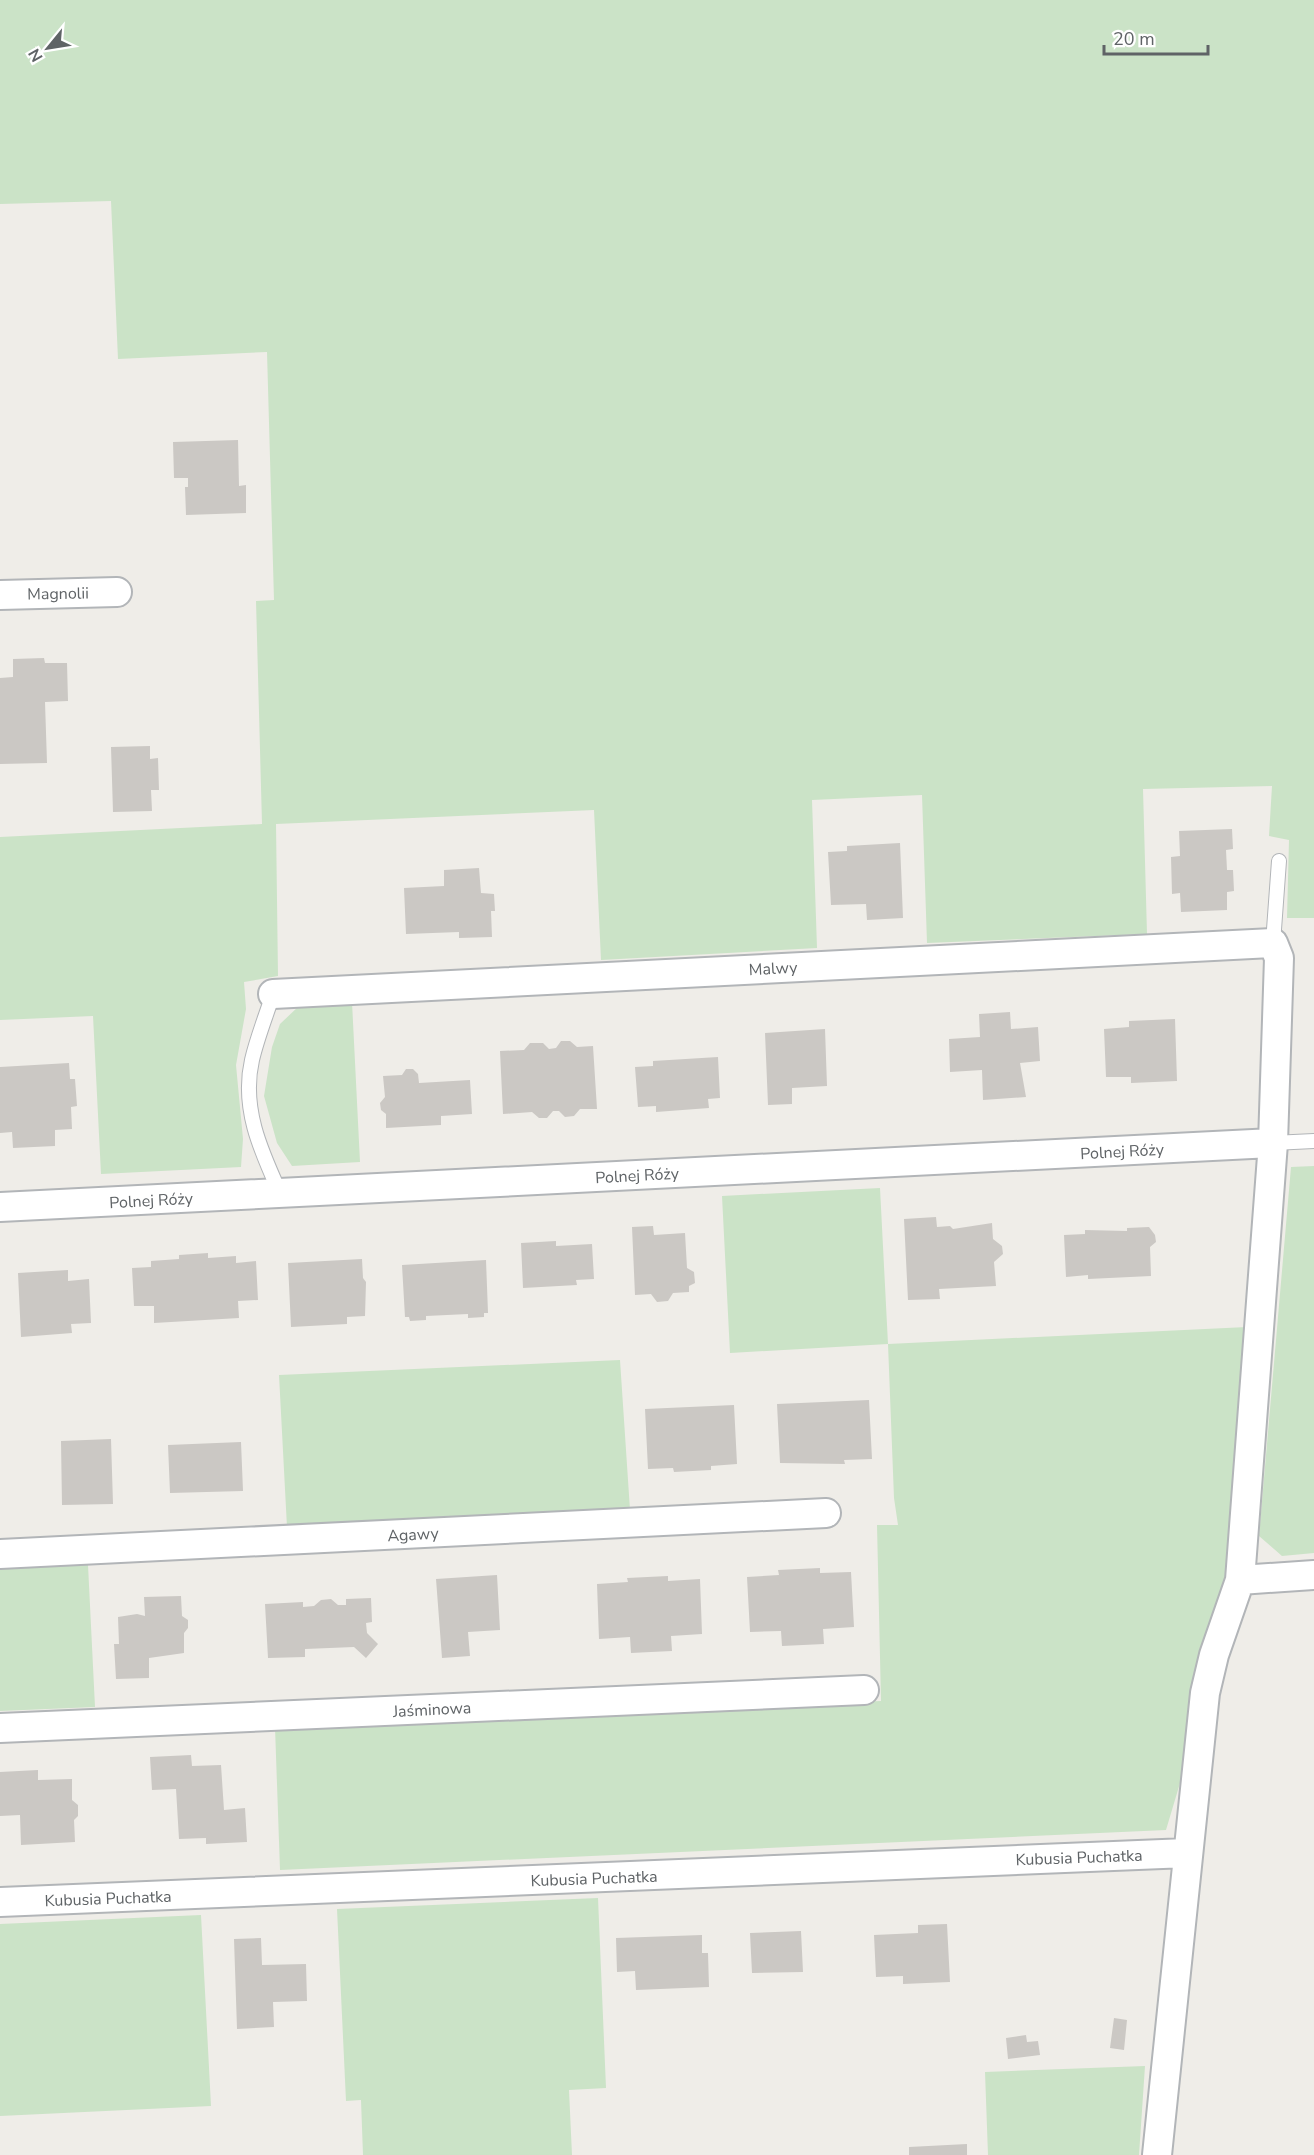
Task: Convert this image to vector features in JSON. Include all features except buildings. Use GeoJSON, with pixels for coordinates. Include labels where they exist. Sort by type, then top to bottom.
{"type":"FeatureCollection","features":[{"type":"Feature","properties":{"kind":"street","name":"Magnolii"},"geometry":{"type":"LineString","coordinates":[[0,595],[117,592]]}},
{"type":"Feature","properties":{"kind":"street","name":"Malwy"},"geometry":{"type":"LineString","coordinates":[[273,994],[1274,943]]}},
{"type":"Feature","properties":{"kind":"street"},"geometry":{"type":"LineString","coordinates":[[1157,2155],[1205,1693],[1214,1655],[1240,1580],[1273,1143],[1279,958],[1274,943]]}},
{"type":"Feature","properties":{"kind":"street","name":"Polnej Róży"},"geometry":{"type":"LineString","coordinates":[[0,1208],[1273,1143]]}},
{"type":"Feature","properties":{"kind":"street","name":"Agawy"},"geometry":{"type":"LineString","coordinates":[[0,1554],[826,1513]]}},
{"type":"Feature","properties":{"kind":"street"},"geometry":{"type":"LineString","coordinates":[[1240,1580],[1314,1575]]}},
{"type":"Feature","properties":{"kind":"street","name":"Jaśminowa"},"geometry":{"type":"LineString","coordinates":[[0,1728],[864,1690]]}},
{"type":"Feature","properties":{"kind":"street","name":"Kubusia Puchatka"},"geometry":{"type":"LineString","coordinates":[[0,1902],[1187,1853]]}},
{"type":"Feature","properties":{"kind":"lane"},"geometry":{"type":"LineString","coordinates":[[1274,943],[1279,861]]}},
{"type":"Feature","properties":{"kind":"lane"},"geometry":{"type":"LineString","coordinates":[[273,994],[252,1062],[249,1099],[254,1132],[280,1193]]}},
{"type":"Feature","properties":{"kind":"lane"},"geometry":{"type":"LineString","coordinates":[[1273,1143],[1314,1141]]}},
{"type":"Feature","properties":{"kind":"green space"},"geometry":{"type":"Polygon","coordinates":[[[0,0],[1314,0],[1314,918],[1287,918],[1289,840],[1269,836],[1272,786],[1143,789],[1147,934],[927,943],[922,795],[812,800],[817,948],[601,960],[594,810],[276,824],[278,976],[244,982],[246,1009],[236,1065],[243,1139],[241,1167],[101,1174],[93,1016],[0,1020],[0,837],[262,824],[256,601],[274,600],[267,352],[118,359],[111,201],[0,204],[0,0]]]}},
{"type":"Feature","properties":{"kind":"green space"},"geometry":{"type":"Polygon","coordinates":[[[352,1002],[360,1162],[292,1166],[277,1143],[264,1096],[272,1047],[280,1024],[300,1005],[352,1002]]]}},
{"type":"Feature","properties":{"kind":"green space"},"geometry":{"type":"Polygon","coordinates":[[[1314,1166],[1314,1553],[1282,1556],[1259,1536],[1291,1167],[1314,1166]]]}},
{"type":"Feature","properties":{"kind":"green space"},"geometry":{"type":"Polygon","coordinates":[[[880,1188],[888,1344],[730,1353],[722,1196],[880,1188]]]}},
{"type":"Feature","properties":{"kind":"green space"},"geometry":{"type":"Polygon","coordinates":[[[1247,1327],[1228,1565],[1183,1773],[1166,1830],[280,1870],[275,1727],[881,1701],[877,1525],[898,1525],[894,1498],[888,1344],[1247,1327]]]}},
{"type":"Feature","properties":{"kind":"green space"},"geometry":{"type":"Polygon","coordinates":[[[620,1360],[630,1510],[287,1527],[279,1375],[620,1360]]]}},
{"type":"Feature","properties":{"kind":"green space"},"geometry":{"type":"Polygon","coordinates":[[[88,1565],[95,1707],[0,1711],[0,1569],[88,1565]]]}},
{"type":"Feature","properties":{"kind":"green space"},"geometry":{"type":"Polygon","coordinates":[[[598,1898],[606,2088],[569,2090],[572,2155],[363,2155],[361,2100],[346,2101],[337,1909],[598,1898]]]}},
{"type":"Feature","properties":{"kind":"green space"},"geometry":{"type":"Polygon","coordinates":[[[201,1915],[211,2106],[0,2116],[0,1924],[201,1915]]]}},
{"type":"Feature","properties":{"kind":"green space"},"geometry":{"type":"Polygon","coordinates":[[[1145,2066],[1139,2155],[988,2155],[985,2072],[1145,2066]]]}}]}
